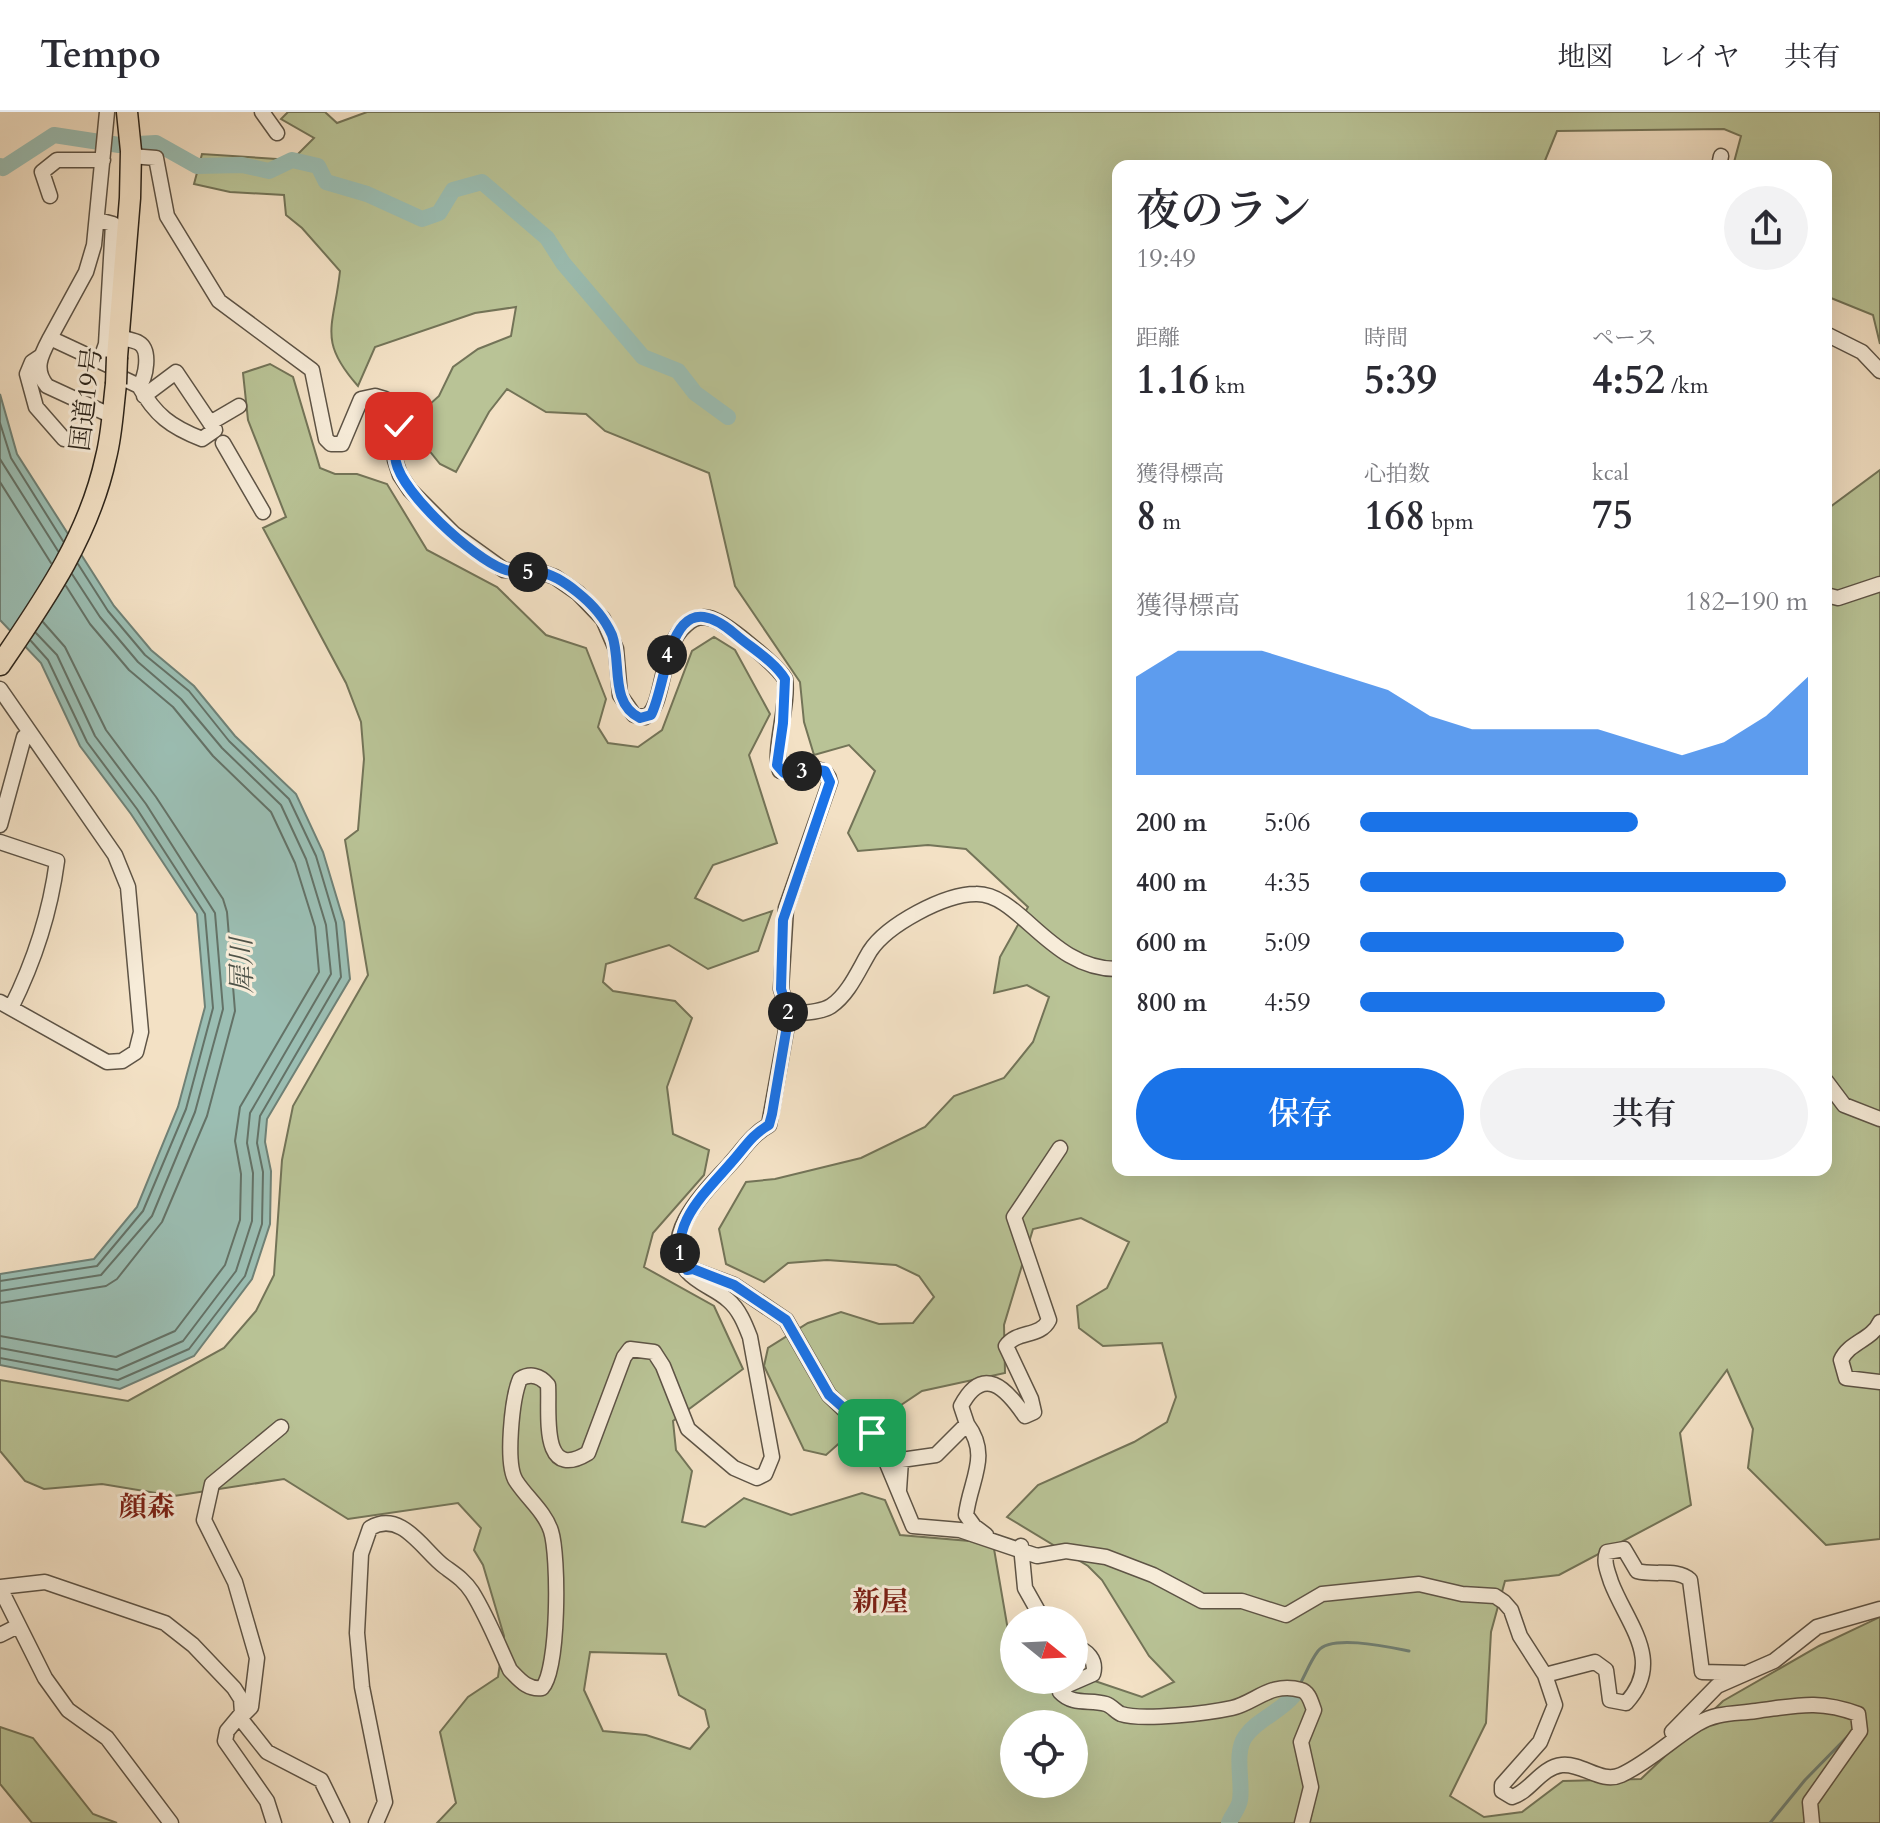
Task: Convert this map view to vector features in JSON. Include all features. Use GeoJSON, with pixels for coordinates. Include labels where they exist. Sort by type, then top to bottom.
{"type":"FeatureCollection","features":[{"type":"Feature","properties":{"kind":"highway","name":"国道19号"},"geometry":{"type":"LineString","coordinates":[[0,665],[59,577],[96,495],[107,456],[116,384],[112,352],[131,154],[129,120]]}},
{"type":"Feature","properties":{"kind":"street"},"geometry":{"type":"LineString","coordinates":[[107,112],[98,220],[86,272],[38,365],[41,379],[47,386],[112,416]]}},
{"type":"Feature","properties":{"kind":"street"},"geometry":{"type":"LineString","coordinates":[[262,112],[277,133]]}},
{"type":"Feature","properties":{"kind":"street"},"geometry":{"type":"LineString","coordinates":[[131,154],[156,158],[167,216],[219,301],[312,370],[326,439],[331,444],[342,444],[361,399],[375,396],[391,403],[397,412],[399,426],[395,460],[410,490],[454,534],[499,568],[548,574],[578,593],[611,632],[616,649],[620,695],[634,715],[640,718],[651,715],[660,692],[667,653],[676,635],[692,620],[701,617],[718,620],[781,673],[786,689],[777,765],[784,773],[812,769],[825,771],[830,782],[783,920],[781,989],[789,1014],[769,1125],[754,1134],[689,1213],[680,1241],[682,1262],[687,1270],[729,1300],[747,1329],[772,1457],[765,1474],[757,1478],[742,1473],[688,1429],[663,1366],[654,1352],[630,1349],[624,1357],[588,1453],[567,1460],[557,1456],[551,1447],[548,1385],[536,1375],[520,1379],[510,1463],[515,1480],[546,1519],[553,1537],[555,1620],[550,1675],[542,1688],[529,1687],[520,1680],[510,1670],[472,1593],[457,1573],[444,1567],[420,1542],[397,1526],[385,1523],[370,1528],[361,1554],[357,1633],[362,1687],[385,1802],[376,1823]]}},
{"type":"Feature","properties":{"kind":"street"},"geometry":{"type":"LineString","coordinates":[[50,196],[42,172],[57,160],[103,160]]}},
{"type":"Feature","properties":{"kind":"street"},"geometry":{"type":"LineString","coordinates":[[98,220],[113,224],[106,344],[133,386],[142,391],[159,418],[202,439],[213,433],[239,406]]}},
{"type":"Feature","properties":{"kind":"street"},"geometry":{"type":"LineString","coordinates":[[50,338],[112,352],[140,343],[144,348],[142,391]]}},
{"type":"Feature","properties":{"kind":"street"},"geometry":{"type":"LineString","coordinates":[[1832,340],[1862,352],[1880,371]]}},
{"type":"Feature","properties":{"kind":"street"},"geometry":{"type":"LineString","coordinates":[[41,356],[32,362],[27,374],[36,407],[64,439]]}},
{"type":"Feature","properties":{"kind":"street"},"geometry":{"type":"LineString","coordinates":[[142,391],[176,372],[263,512]]}},
{"type":"Feature","properties":{"kind":"street"},"geometry":{"type":"LineString","coordinates":[[1832,596],[1838,598],[1880,584]]}},
{"type":"Feature","properties":{"kind":"street"},"geometry":{"type":"LineString","coordinates":[[0,689],[115,855],[128,887],[141,1032],[136,1052],[122,1061],[107,1062],[5,1005],[33,964],[45,928],[57,861],[0,842]]}},
{"type":"Feature","properties":{"kind":"street"},"geometry":{"type":"LineString","coordinates":[[0,825],[24,737]]}},
{"type":"Feature","properties":{"kind":"street"},"geometry":{"type":"LineString","coordinates":[[789,1014],[829,1007],[843,994],[872,948],[899,924],[959,896],[978,894],[1007,906],[1057,949],[1098,970],[1112,969]]}},
{"type":"Feature","properties":{"kind":"street"},"geometry":{"type":"LineString","coordinates":[[1832,1088],[1849,1109],[1880,1119]]}},
{"type":"Feature","properties":{"kind":"street"},"geometry":{"type":"LineString","coordinates":[[1035,1606],[1025,1588],[1022,1546],[984,1534],[966,1515],[980,1458],[976,1437],[967,1424],[961,1406],[968,1393],[983,1383],[1003,1388],[1025,1416],[1034,1412],[1006,1346],[1013,1338],[1040,1331],[1049,1320],[1014,1217],[1060,1148]]}},
{"type":"Feature","properties":{"kind":"street"},"geometry":{"type":"LineString","coordinates":[[687,1270],[693,1269],[734,1285],[786,1320],[829,1395],[878,1442],[913,1526],[960,1530],[1022,1553],[1046,1557],[1066,1551],[1106,1557],[1153,1575],[1202,1601],[1242,1601],[1286,1615],[1322,1594],[1419,1584],[1462,1594],[1495,1596],[1511,1610],[1520,1636],[1545,1675],[1555,1705],[1540,1742],[1502,1785],[1506,1796],[1520,1795],[1533,1780],[1558,1765],[1577,1766],[1603,1777],[1618,1776],[1655,1754],[1668,1741],[1719,1713],[1800,1703],[1831,1705],[1858,1714],[1861,1722],[1857,1737],[1810,1802],[1812,1823]]}},
{"type":"Feature","properties":{"kind":"street"},"geometry":{"type":"LineString","coordinates":[[1880,1322],[1875,1332],[1849,1348],[1841,1360],[1846,1378],[1880,1382]]}},
{"type":"Feature","properties":{"kind":"street"},"geometry":{"type":"LineString","coordinates":[[898,1494],[901,1460],[936,1455],[967,1424]]}},
{"type":"Feature","properties":{"kind":"street"},"geometry":{"type":"LineString","coordinates":[[274,1823],[267,1801],[225,1741],[227,1731],[251,1707],[257,1658],[235,1582],[204,1520],[212,1484],[281,1427]]}},
{"type":"Feature","properties":{"kind":"street"},"geometry":{"type":"LineString","coordinates":[[1545,1675],[1595,1662],[1606,1670],[1610,1700],[1626,1703],[1631,1697],[1646,1661],[1640,1641],[1621,1608],[1605,1560],[1607,1552],[1618,1547],[1624,1549],[1637,1571],[1680,1574],[1690,1580],[1702,1672],[1743,1673]]}},
{"type":"Feature","properties":{"kind":"street"},"geometry":{"type":"LineString","coordinates":[[171,1823],[107,1738],[68,1710],[45,1678],[0,1588],[45,1582],[165,1623],[193,1645],[234,1688],[243,1708],[240,1718]]}},
{"type":"Feature","properties":{"kind":"street"},"geometry":{"type":"LineString","coordinates":[[1668,1741],[1670,1734],[1717,1686],[1774,1661],[1817,1627],[1880,1609]]}},
{"type":"Feature","properties":{"kind":"street"},"geometry":{"type":"LineString","coordinates":[[0,1635],[18,1626]]}},
{"type":"Feature","properties":{"kind":"street"},"geometry":{"type":"LineString","coordinates":[[1088,1655],[1094,1669],[1093,1674],[1088,1676]]}},
{"type":"Feature","properties":{"kind":"street"},"geometry":{"type":"LineString","coordinates":[[1062,1694],[1083,1703],[1107,1704],[1121,1714],[1152,1716],[1236,1707],[1263,1692],[1301,1689],[1307,1693],[1314,1710],[1301,1742],[1311,1787],[1302,1823]]}},
{"type":"Feature","properties":{"kind":"street"},"geometry":{"type":"LineString","coordinates":[[240,1718],[267,1752],[321,1780],[342,1823]]}},
{"type":"Feature","properties":{"kind":"green space"},"geometry":{"type":"Polygon","coordinates":[[[288,112],[325,112],[337,123],[367,112],[1880,112],[1880,344],[1873,315],[1832,298],[1832,160],[1735,160],[1741,136],[1724,129],[1557,131],[1545,160],[1112,160],[1112,1176],[1832,1176],[1832,506],[1880,470],[1880,1539],[1826,1545],[1748,1468],[1753,1429],[1727,1370],[1680,1433],[1691,1505],[1559,1575],[1505,1581],[1491,1632],[1486,1723],[1450,1796],[1484,1817],[1522,1812],[1563,1781],[1641,1779],[1723,1701],[1819,1646],[1880,1617],[1880,1823],[437,1823],[456,1803],[440,1732],[468,1697],[498,1677],[504,1636],[483,1565],[474,1550],[481,1528],[458,1503],[348,1519],[284,1479],[174,1496],[102,1484],[44,1489],[25,1481],[0,1451],[0,1380],[128,1401],[224,1348],[256,1311],[274,1275],[282,1160],[293,1106],[368,975],[345,840],[358,830],[364,759],[361,722],[346,683],[263,528],[286,517],[248,420],[243,373],[270,364],[293,377],[320,468],[335,474],[357,474],[387,484],[427,550],[497,587],[546,635],[586,648],[606,699],[598,727],[608,743],[638,747],[662,730],[692,651],[714,637],[735,650],[770,714],[749,755],[777,843],[713,865],[695,898],[743,921],[772,911],[758,951],[708,969],[669,945],[606,964],[603,982],[613,991],[675,1001],[692,1018],[667,1087],[673,1134],[709,1150],[704,1175],[653,1233],[644,1267],[714,1306],[743,1369],[673,1421],[676,1450],[692,1471],[682,1522],[705,1527],[744,1498],[791,1515],[862,1493],[885,1500],[900,1535],[993,1543],[1004,1606],[1000,1606],[1000,1694],[1088,1694],[1088,1679],[1142,1697],[1174,1682],[1149,1656],[1102,1580],[1088,1566],[1007,1517],[1038,1485],[1134,1442],[1167,1422],[1176,1397],[1162,1343],[1103,1346],[1079,1328],[1077,1306],[1107,1288],[1129,1242],[1081,1218],[1033,1229],[1004,1325],[1005,1373],[922,1391],[901,1405],[880,1407],[826,1455],[804,1450],[764,1366],[768,1348],[808,1323],[841,1312],[879,1324],[913,1323],[934,1297],[919,1276],[896,1265],[827,1260],[788,1263],[764,1282],[726,1264],[719,1229],[746,1182],[775,1179],[861,1158],[925,1127],[954,1096],[1004,1078],[1033,1042],[1049,997],[1027,985],[994,993],[1000,957],[1028,907],[966,849],[928,845],[858,851],[848,833],[875,771],[849,745],[814,755],[804,722],[800,682],[735,586],[709,473],[605,431],[586,414],[546,412],[507,389],[489,412],[456,472],[440,464],[408,424],[439,396],[453,367],[478,349],[511,336],[516,307],[475,313],[375,347],[358,386],[337,356],[331,332],[340,271],[302,228],[286,215],[284,195],[230,192],[194,184],[202,154],[292,160],[314,138],[281,119],[288,112]],[[590,1652],[584,1690],[603,1731],[646,1735],[690,1749],[709,1727],[705,1710],[679,1695],[666,1654],[590,1652]]]}},
{"type":"Feature","properties":{"kind":"green space"},"geometry":{"type":"Polygon","coordinates":[[[0,1727],[33,1738],[93,1814],[117,1823],[32,1823],[0,1784],[0,1727]]]}},
{"type":"Feature","properties":{"kind":"water","name":"犀川"},"geometry":{"type":"Polygon","coordinates":[[[0,394],[17,454],[114,606],[151,650],[194,686],[235,736],[296,794],[323,852],[344,922],[350,979],[267,1119],[265,1142],[271,1171],[270,1224],[252,1279],[194,1356],[120,1389],[0,1365],[0,1274],[94,1259],[137,1207],[178,1107],[205,1007],[197,914],[131,814],[80,746],[41,663],[0,620],[0,394]]]}},
{"type":"Feature","properties":{"kind":"waterway"},"geometry":{"type":"LineString","coordinates":[[0,166],[3,168],[54,135],[119,145],[156,143],[197,166],[242,165],[269,171],[292,160],[318,166],[326,182],[367,194],[422,219],[439,213],[453,190],[482,182],[547,238],[563,263],[643,357],[678,371],[695,393],[728,417]]}},
{"type":"Feature","properties":{"kind":"waterway"},"geometry":{"type":"LineString","coordinates":[[1300,1684],[1315,1655],[1325,1646],[1347,1642],[1409,1651]]}},
{"type":"Feature","properties":{"kind":"waterway"},"geometry":{"type":"LineString","coordinates":[[1229,1823],[1240,1800],[1240,1751],[1245,1737],[1294,1695]]}},
{"type":"Feature","properties":{"kind":"waterway"},"geometry":{"type":"LineString","coordinates":[[1770,1823],[1805,1780],[1848,1736]]}},
{"type":"Feature","properties":{"kind":"district","name":"顔森"},"geometry":{"type":"Point","coordinates":[147,1507]}},
{"type":"Feature","properties":{"kind":"district","name":"新屋"},"geometry":{"type":"Point","coordinates":[880,1602]}},
{"type":"Feature","properties":{"kind":"route"},"geometry":{"type":"LineString","coordinates":[[399,426],[395,460],[400,475],[410,490],[454,534],[499,568],[511,572],[541,572],[555,577],[578,593],[603,619],[616,649],[620,695],[634,715],[640,718],[651,715],[660,692],[667,653],[676,635],[692,620],[701,617],[718,620],[785,679],[777,765],[784,773],[812,769],[825,771],[830,782],[783,920],[781,989],[789,1014],[772,1114],[769,1125],[754,1134],[698,1199],[685,1223],[680,1252],[687,1270],[693,1269],[734,1285],[786,1320],[829,1395],[872,1433]]}}]}
